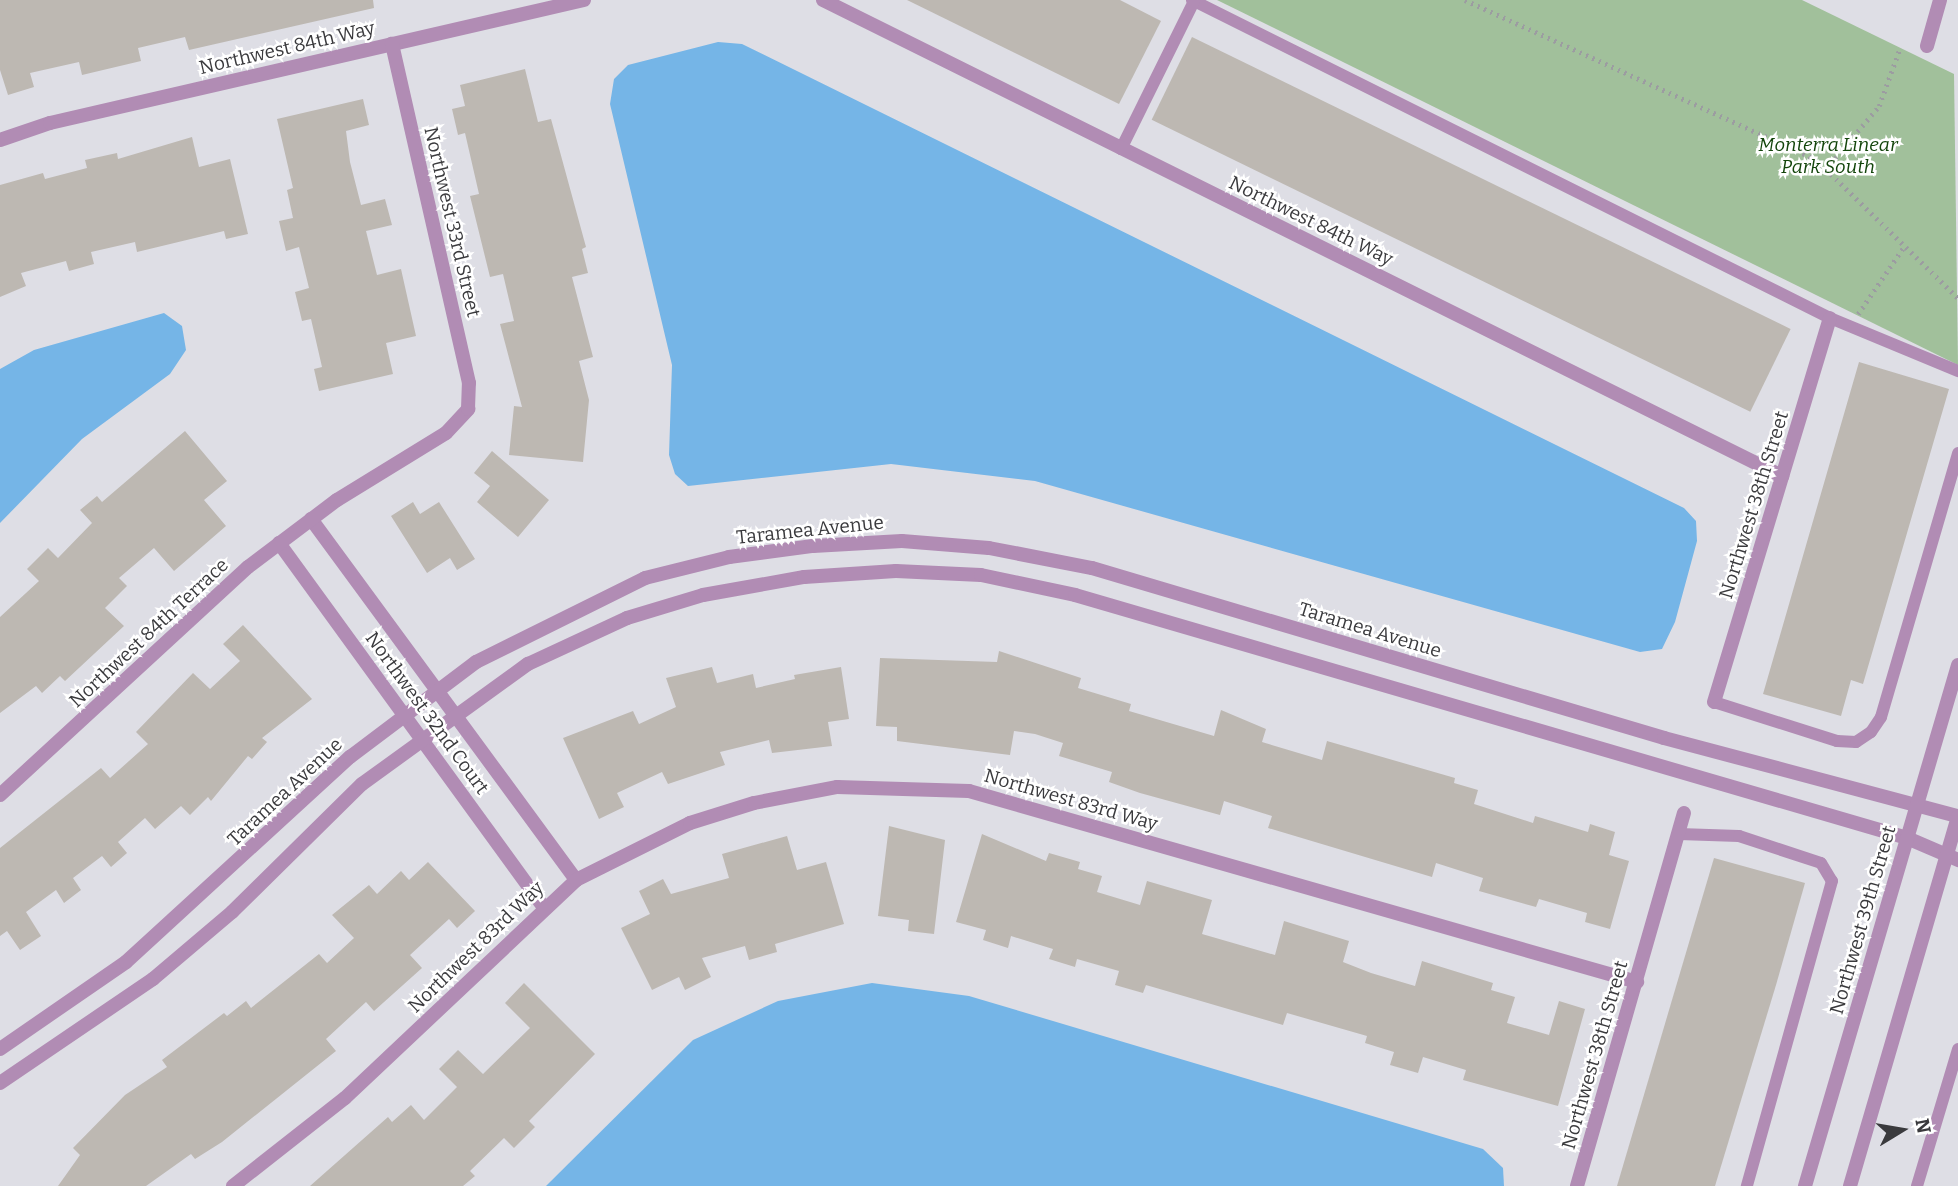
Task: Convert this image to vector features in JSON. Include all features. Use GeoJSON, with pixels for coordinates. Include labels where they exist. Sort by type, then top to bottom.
{"type":"FeatureCollection","features":[{"type":"Feature","properties":{"kind":"street","name":"Northwest 84th Way"},"geometry":{"type":"LineString","coordinates":[[0,141],[50,123],[584,0]]}},
{"type":"Feature","properties":{"kind":"street","name":"Northwest 84th Way"},"geometry":{"type":"LineString","coordinates":[[823,0],[1782,476]]}},
{"type":"Feature","properties":{"kind":"street"},"geometry":{"type":"LineString","coordinates":[[1927,46],[1940,0]]}},
{"type":"Feature","properties":{"kind":"street","name":"Northwest 33rd Street"},"geometry":{"type":"LineString","coordinates":[[392,44],[469,383],[468,409]]}},
{"type":"Feature","properties":{"kind":"street","name":"Northwest 38th Street"},"geometry":{"type":"LineString","coordinates":[[1714,702],[1830,318]]}},
{"type":"Feature","properties":{"kind":"street","name":"Northwest 84th Terrace"},"geometry":{"type":"LineString","coordinates":[[0,796],[109,699],[194,613],[311,519],[446,433],[468,409]]}},
{"type":"Feature","properties":{"kind":"street","name":"Northwest 32nd Court"},"geometry":{"type":"LineString","coordinates":[[311,519],[434,691],[576,880]]}},
{"type":"Feature","properties":{"kind":"street","name":"Taramea Avenue"},"geometry":{"type":"LineString","coordinates":[[0,1049],[126,962],[350,757],[434,691],[561,615],[645,578],[729,557],[902,541],[989,548],[1092,568],[1916,807],[1958,816]]}},
{"type":"Feature","properties":{"kind":"street","name":"Northwest 32nd Court"},"geometry":{"type":"LineString","coordinates":[[279,543],[543,906]]}},
{"type":"Feature","properties":{"kind":"street"},"geometry":{"type":"LineString","coordinates":[[0,1083],[153,979],[232,912],[362,783],[528,664],[627,618],[702,595],[804,577],[896,572],[981,575],[1075,594],[1907,838],[1952,858]]}},
{"type":"Feature","properties":{"kind":"street","name":"Northwest 39th Street"},"geometry":{"type":"LineString","coordinates":[[1805,1186],[1958,665]]}},
{"type":"Feature","properties":{"kind":"street","name":"Northwest 83rd Way"},"geometry":{"type":"LineString","coordinates":[[233,1186],[355,1089],[543,906],[576,880],[647,841],[754,803],[837,787],[969,791],[1637,982]]}},
{"type":"Feature","properties":{"kind":"street","name":"Northwest 38th Street"},"geometry":{"type":"LineString","coordinates":[[1577,1186],[1685,813]]}},
{"type":"Feature","properties":{"kind":"street"},"geometry":{"type":"LineString","coordinates":[[1850,1186],[1952,858],[1958,816]]}},
{"type":"Feature","properties":{"kind":"lane"},"geometry":{"type":"LineString","coordinates":[[1121,149],[1193,0],[1830,318],[1958,372]]}},
{"type":"Feature","properties":{"kind":"lane"},"geometry":{"type":"LineString","coordinates":[[1714,702],[1837,741],[1856,742],[1871,732],[1881,717],[1958,453]]}},
{"type":"Feature","properties":{"kind":"lane"},"geometry":{"type":"LineString","coordinates":[[1679,834],[1739,836],[1821,863],[1832,881],[1746,1186]]}},
{"type":"Feature","properties":{"kind":"lane"},"geometry":{"type":"LineString","coordinates":[[1917,1186],[1958,1049]]}},
{"type":"Feature","properties":{"kind":"path"},"geometry":{"type":"LineString","coordinates":[[1465,0],[1809,156],[1826,169],[1903,248],[1958,299]]}},
{"type":"Feature","properties":{"kind":"path"},"geometry":{"type":"LineString","coordinates":[[1826,169],[1879,106],[1900,48]]}},
{"type":"Feature","properties":{"kind":"path"},"geometry":{"type":"LineString","coordinates":[[1862,305],[1903,248]]}},
{"type":"Feature","properties":{"kind":"green space","name":"Monterra Linear Park South"},"geometry":{"type":"Polygon","coordinates":[[[1217,0],[1802,0],[1954,74],[1958,365],[1217,0]]]}},
{"type":"Feature","properties":{"kind":"water"},"geometry":{"type":"Polygon","coordinates":[[[718,42],[742,44],[1684,508],[1696,521],[1697,541],[1675,622],[1662,649],[1640,652],[1035,481],[891,464],[688,486],[675,474],[669,455],[672,365],[610,104],[614,79],[628,65],[718,42]]]}},
{"type":"Feature","properties":{"kind":"water"},"geometry":{"type":"Polygon","coordinates":[[[164,313],[182,326],[186,350],[170,374],[82,439],[0,523],[0,369],[34,350],[164,313]]]}},
{"type":"Feature","properties":{"kind":"water"},"geometry":{"type":"Polygon","coordinates":[[[872,983],[969,996],[1483,1149],[1503,1168],[1504,1186],[546,1186],[693,1040],[778,1001],[872,983]]]}},
{"type":"Feature","properties":{"kind":"building"},"geometry":{"type":"Polygon","coordinates":[[[0,0],[373,0],[374,8],[189,50],[185,37],[138,48],[141,61],[82,75],[79,62],[30,73],[34,87],[8,95],[0,70],[0,0]]]}},
{"type":"Feature","properties":{"kind":"building"},"geometry":{"type":"Polygon","coordinates":[[[907,0],[1120,0],[1161,21],[1119,104],[907,0]]]}},
{"type":"Feature","properties":{"kind":"building"},"geometry":{"type":"Polygon","coordinates":[[[1192,37],[1791,329],[1750,412],[1152,120],[1192,37]]]}},
{"type":"Feature","properties":{"kind":"building"},"geometry":{"type":"Polygon","coordinates":[[[525,69],[538,122],[551,119],[586,247],[582,249],[588,273],[572,277],[593,357],[579,361],[589,400],[583,462],[509,455],[514,406],[522,407],[500,324],[514,321],[503,274],[490,277],[470,196],[479,194],[465,133],[458,135],[452,109],[465,106],[460,85],[525,69]]]}},
{"type":"Feature","properties":{"kind":"building"},"geometry":{"type":"Polygon","coordinates":[[[363,99],[369,125],[346,131],[350,162],[361,205],[385,199],[392,225],[366,231],[377,275],[401,269],[416,336],[386,343],[393,374],[319,391],[314,369],[322,367],[311,319],[302,321],[295,292],[309,288],[299,247],[286,251],[279,221],[293,218],[287,190],[293,188],[277,119],[363,99]]]}},
{"type":"Feature","properties":{"kind":"building"},"geometry":{"type":"Polygon","coordinates":[[[192,137],[199,167],[230,159],[248,234],[226,239],[224,231],[137,252],[135,242],[91,252],[94,264],[69,271],[66,261],[21,273],[26,286],[0,297],[0,185],[43,173],[45,179],[87,168],[85,160],[117,153],[118,159],[192,137]]]}},
{"type":"Feature","properties":{"kind":"building"},"geometry":{"type":"Polygon","coordinates":[[[1859,362],[1949,389],[1863,684],[1851,680],[1841,716],[1763,694],[1859,362]]]}},
{"type":"Feature","properties":{"kind":"building"},"geometry":{"type":"Polygon","coordinates":[[[185,431],[227,481],[204,500],[226,526],[174,571],[154,548],[119,578],[127,586],[105,608],[124,626],[65,681],[60,676],[42,693],[36,686],[0,713],[0,617],[39,581],[27,569],[48,548],[58,558],[92,523],[80,510],[97,496],[102,502],[185,431]]]}},
{"type":"Feature","properties":{"kind":"building"},"geometry":{"type":"Polygon","coordinates":[[[492,451],[549,500],[518,537],[477,502],[490,486],[474,473],[492,451]]]}},
{"type":"Feature","properties":{"kind":"building"},"geometry":{"type":"Polygon","coordinates":[[[413,502],[420,514],[439,502],[475,559],[457,570],[450,558],[427,573],[391,516],[413,502]]]}},
{"type":"Feature","properties":{"kind":"building"},"geometry":{"type":"Polygon","coordinates":[[[243,625],[312,699],[262,738],[267,742],[252,759],[248,756],[211,801],[208,797],[190,815],[181,806],[155,829],[145,818],[118,842],[127,853],[111,867],[102,856],[73,878],[81,890],[64,903],[56,890],[26,912],[41,936],[20,950],[7,931],[0,936],[0,848],[101,768],[110,778],[148,744],[136,732],[193,673],[210,689],[240,661],[223,644],[243,625]]]}},
{"type":"Feature","properties":{"kind":"building"},"geometry":{"type":"Polygon","coordinates":[[[999,651],[1081,678],[1078,688],[1131,704],[1129,711],[1214,736],[1221,710],[1266,729],[1262,742],[1322,760],[1327,741],[1455,778],[1454,783],[1478,790],[1474,804],[1533,823],[1535,816],[1588,832],[1590,824],[1615,832],[1609,855],[1629,861],[1610,929],[1585,922],[1587,913],[1539,899],[1536,907],[1479,891],[1483,878],[1436,863],[1432,877],[1268,828],[1272,816],[1224,801],[1220,815],[1140,793],[1109,782],[1112,772],[1059,756],[1063,743],[1035,734],[1014,731],[1010,755],[897,741],[897,727],[876,726],[880,658],[997,662],[999,651]]]}},
{"type":"Feature","properties":{"kind":"building"},"geometry":{"type":"Polygon","coordinates":[[[712,667],[717,683],[753,674],[756,688],[795,679],[794,675],[841,667],[849,719],[828,722],[832,746],[772,753],[769,740],[720,752],[725,765],[668,784],[662,772],[617,793],[624,807],[599,819],[563,738],[633,711],[639,724],[676,707],[666,678],[712,667]]]}},
{"type":"Feature","properties":{"kind":"building"},"geometry":{"type":"Polygon","coordinates":[[[889,826],[945,840],[934,934],[908,931],[909,920],[878,916],[889,826]]]}},
{"type":"Feature","properties":{"kind":"building"},"geometry":{"type":"Polygon","coordinates":[[[982,834],[1046,861],[1049,853],[1080,862],[1078,869],[1102,876],[1097,892],[1140,905],[1147,881],[1212,900],[1202,934],[1275,955],[1284,921],[1349,941],[1343,962],[1371,973],[1415,986],[1422,961],[1493,983],[1491,990],[1515,997],[1507,1023],[1549,1035],[1559,1001],[1585,1009],[1558,1106],[1463,1080],[1466,1070],[1423,1057],[1418,1073],[1390,1065],[1394,1052],[1365,1043],[1367,1036],[1287,1013],[1283,1025],[1146,985],[1143,993],[1115,985],[1119,971],[1077,959],[1075,967],[1049,959],[1053,949],[1011,936],[1008,948],[983,940],[986,930],[956,922],[982,834]]]}},
{"type":"Feature","properties":{"kind":"building"},"geometry":{"type":"Polygon","coordinates":[[[787,836],[797,870],[826,862],[844,924],[775,944],[777,952],[749,960],[745,946],[702,958],[711,977],[685,990],[679,977],[652,990],[621,928],[650,914],[639,891],[663,879],[671,894],[729,878],[722,854],[787,836]]]}},
{"type":"Feature","properties":{"kind":"building"},"geometry":{"type":"Polygon","coordinates":[[[1714,858],[1805,883],[1776,985],[1715,1186],[1617,1186],[1714,858]]]}},
{"type":"Feature","properties":{"kind":"building"},"geometry":{"type":"Polygon","coordinates":[[[428,862],[475,911],[457,928],[449,919],[410,955],[422,968],[374,1011],[366,1002],[326,1039],[336,1051],[222,1142],[195,1159],[191,1154],[146,1186],[58,1186],[80,1155],[73,1148],[125,1095],[167,1067],[162,1060],[224,1013],[227,1016],[246,1001],[251,1008],[319,954],[327,963],[354,938],[332,915],[369,885],[377,894],[401,871],[409,880],[428,862]]]}},
{"type":"Feature","properties":{"kind":"building"},"geometry":{"type":"Polygon","coordinates":[[[524,983],[595,1054],[529,1121],[535,1127],[514,1148],[504,1138],[470,1171],[475,1176],[463,1186],[310,1186],[388,1117],[392,1122],[411,1105],[424,1120],[457,1087],[439,1069],[458,1050],[483,1074],[530,1028],[505,1003],[524,983]]]}}]}
